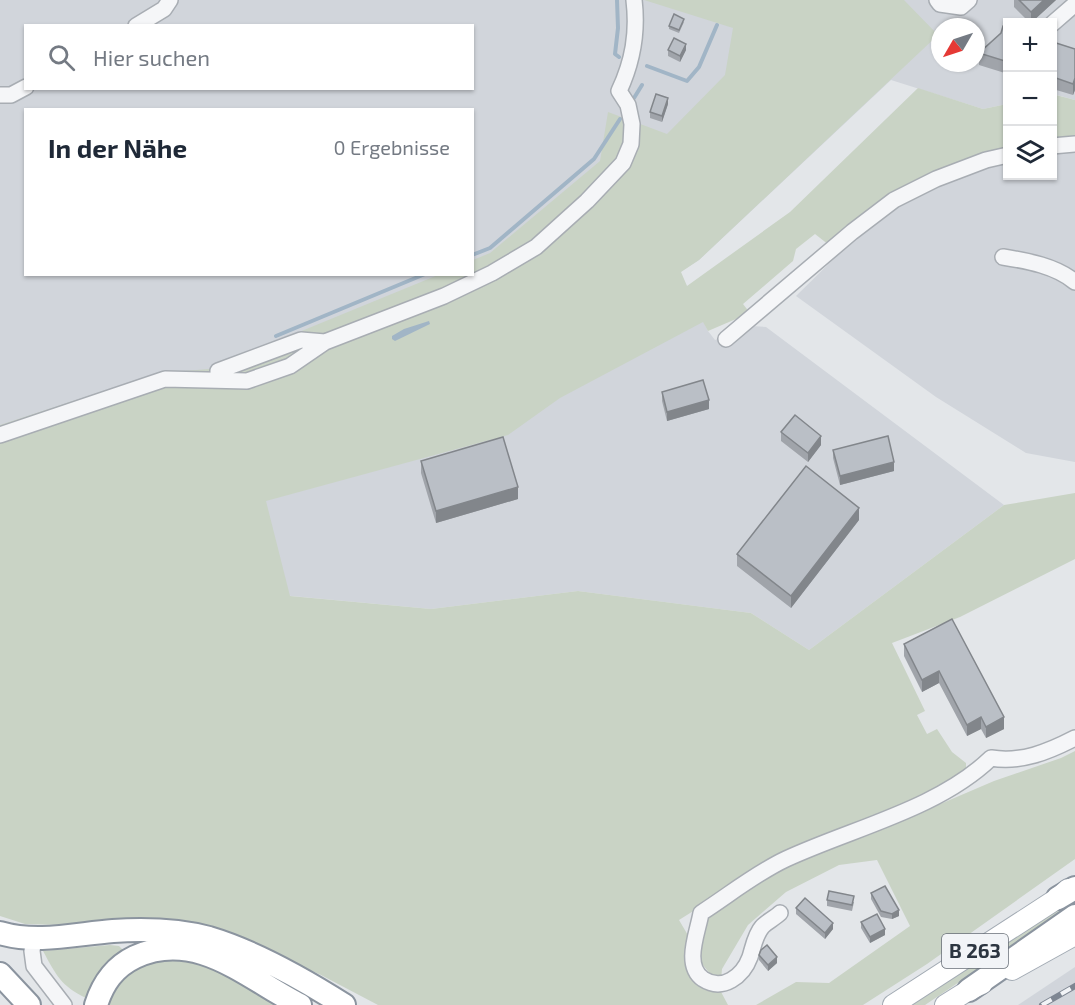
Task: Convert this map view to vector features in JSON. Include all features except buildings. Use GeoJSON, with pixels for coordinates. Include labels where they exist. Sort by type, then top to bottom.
{"type":"FeatureCollection","features":[{"type":"Feature","properties":{"kind":"highway"},"geometry":{"type":"LineString","coordinates":[[969,990],[1075,916]]}},
{"type":"Feature","properties":{"kind":"highway"},"geometry":{"type":"LineString","coordinates":[[0,933],[34,939],[114,931],[189,934],[230,946],[310,985],[360,1005]]}},
{"type":"Feature","properties":{"kind":"highway"},"geometry":{"type":"LineString","coordinates":[[96,1005],[103,986],[122,965],[152,950],[173,947],[221,960],[297,1004]]}},
{"type":"Feature","properties":{"kind":"highway"},"geometry":{"type":"LineString","coordinates":[[0,974],[29,1005]]}},
{"type":"Feature","properties":{"kind":"highway"},"geometry":{"type":"LineString","coordinates":[[310,985],[344,1005]]}},
{"type":"Feature","properties":{"kind":"main road","name":"B 263"},"geometry":{"type":"LineString","coordinates":[[893,1005],[1067,893],[1075,883]]}},
{"type":"Feature","properties":{"kind":"main road","name":"B 263"},"geometry":{"type":"LineString","coordinates":[[945,1005],[969,990],[1025,963],[1075,935]]}},
{"type":"Feature","properties":{"kind":"street"},"geometry":{"type":"LineString","coordinates":[[139,24],[164,9],[170,0]]}},
{"type":"Feature","properties":{"kind":"street"},"geometry":{"type":"LineString","coordinates":[[0,435],[165,379],[248,381],[290,366],[325,342],[444,296],[536,247],[562,225],[623,163],[631,144],[632,124],[628,105],[619,91],[629,67],[635,42],[634,0]]}},
{"type":"Feature","properties":{"kind":"street"},"geometry":{"type":"LineString","coordinates":[[937,0],[940,4],[961,8],[969,0]]}},
{"type":"Feature","properties":{"kind":"street"},"geometry":{"type":"LineString","coordinates":[[1057,20],[1075,4]]}},
{"type":"Feature","properties":{"kind":"street"},"geometry":{"type":"LineString","coordinates":[[0,95],[11,95],[24,88]]}},
{"type":"Feature","properties":{"kind":"street"},"geometry":{"type":"LineString","coordinates":[[1057,146],[1075,144]]}},
{"type":"Feature","properties":{"kind":"street"},"geometry":{"type":"LineString","coordinates":[[726,339],[852,232],[894,201],[936,179],[986,160],[1003,156]]}},
{"type":"Feature","properties":{"kind":"street"},"geometry":{"type":"LineString","coordinates":[[1003,257],[1031,262],[1066,275],[1075,282]]}},
{"type":"Feature","properties":{"kind":"street"},"geometry":{"type":"LineString","coordinates":[[218,371],[302,340],[325,342]]}},
{"type":"Feature","properties":{"kind":"street"},"geometry":{"type":"LineString","coordinates":[[780,914],[762,926],[749,960],[734,980],[726,984],[718,984],[700,976],[695,967],[693,950],[701,913],[785,859],[945,792],[974,774],[991,758],[1011,760],[1029,757],[1075,738]]}},
{"type":"Feature","properties":{"kind":"street"},"geometry":{"type":"LineString","coordinates":[[34,939],[32,951],[34,966],[64,1005]]}},
{"type":"Feature","properties":{"kind":"shaded area"},"geometry":{"type":"Polygon","coordinates":[[[0,0],[1075,0],[1075,100],[1057,95],[1057,18],[1003,18],[1003,105],[983,109],[891,80],[699,260],[680,272],[708,331],[715,340],[751,326],[766,327],[1004,505],[809,650],[751,613],[578,591],[431,609],[0,569],[0,0]]]}},
{"type":"Feature","properties":{"kind":"shaded area"},"geometry":{"type":"Polygon","coordinates":[[[1075,151],[1075,462],[1026,453],[936,397],[796,296],[855,238],[898,206],[938,185],[1003,163],[1003,180],[1057,180],[1057,152],[1075,151]]]}},
{"type":"Feature","properties":{"kind":"shaded area"},"geometry":{"type":"Polygon","coordinates":[[[1075,967],[1075,1005],[1018,1005],[1075,967]]]}},
{"type":"Feature","properties":{"kind":"green space"},"geometry":{"type":"Polygon","coordinates":[[[644,0],[904,0],[931,28],[931,42],[699,260],[681,272],[687,286],[790,212],[918,88],[983,109],[1003,105],[1003,148],[961,161],[913,181],[887,197],[829,245],[815,234],[796,249],[793,261],[743,304],[750,313],[708,331],[703,322],[560,398],[508,435],[266,501],[290,596],[431,609],[578,591],[751,613],[809,650],[1004,505],[1075,493],[1075,559],[960,617],[892,643],[925,711],[917,715],[927,734],[937,729],[952,752],[966,763],[966,770],[915,802],[779,857],[679,920],[689,937],[690,957],[720,990],[728,1005],[378,1005],[321,975],[256,946],[135,921],[62,925],[25,924],[0,916],[0,425],[158,373],[209,369],[436,276],[474,276],[474,260],[490,253],[600,161],[608,112],[667,134],[725,75],[733,28],[644,0]]]}},
{"type":"Feature","properties":{"kind":"green space"},"geometry":{"type":"Polygon","coordinates":[[[1057,95],[1075,100],[1075,136],[1057,138],[1057,95]]]}},
{"type":"Feature","properties":{"kind":"green space"},"geometry":{"type":"Polygon","coordinates":[[[1075,751],[1075,859],[927,964],[863,1005],[756,1005],[796,982],[829,983],[910,926],[877,860],[839,865],[786,892],[748,925],[722,969],[721,980],[713,977],[701,963],[699,947],[711,913],[785,866],[994,781],[1075,751]]]}},
{"type":"Feature","properties":{"kind":"green space"},"geometry":{"type":"Polygon","coordinates":[[[1075,899],[1075,904],[925,1005],[912,1005],[1075,899]]]}},
{"type":"Feature","properties":{"kind":"green space"},"geometry":{"type":"Polygon","coordinates":[[[119,946],[124,951],[90,987],[86,998],[60,979],[43,951],[119,946]]]}},
{"type":"Feature","properties":{"kind":"green space"},"geometry":{"type":"Polygon","coordinates":[[[164,957],[198,960],[281,1005],[109,1005],[118,986],[130,973],[164,957]]]}},
{"type":"Feature","properties":{"kind":"water"},"geometry":{"type":"Polygon","coordinates":[[[429,321],[430,324],[395,341],[392,339],[392,336],[404,329],[429,321]]]}},
{"type":"Feature","properties":{"kind":"waterway"},"geometry":{"type":"LineString","coordinates":[[617,0],[618,28],[615,54],[619,57]]}},
{"type":"Feature","properties":{"kind":"waterway"},"geometry":{"type":"LineString","coordinates":[[647,66],[687,81],[699,67],[717,25]]}},
{"type":"Feature","properties":{"kind":"waterway"},"geometry":{"type":"LineString","coordinates":[[634,98],[642,85]]}},
{"type":"Feature","properties":{"kind":"waterway"},"geometry":{"type":"LineString","coordinates":[[474,254],[490,248],[594,159],[620,119]]}},
{"type":"Feature","properties":{"kind":"waterway"},"geometry":{"type":"LineString","coordinates":[[276,336],[420,276]]}},
{"type":"Feature","properties":{"kind":"railway"},"geometry":{"type":"LineString","coordinates":[[1042,1005],[1075,986]]}}]}
